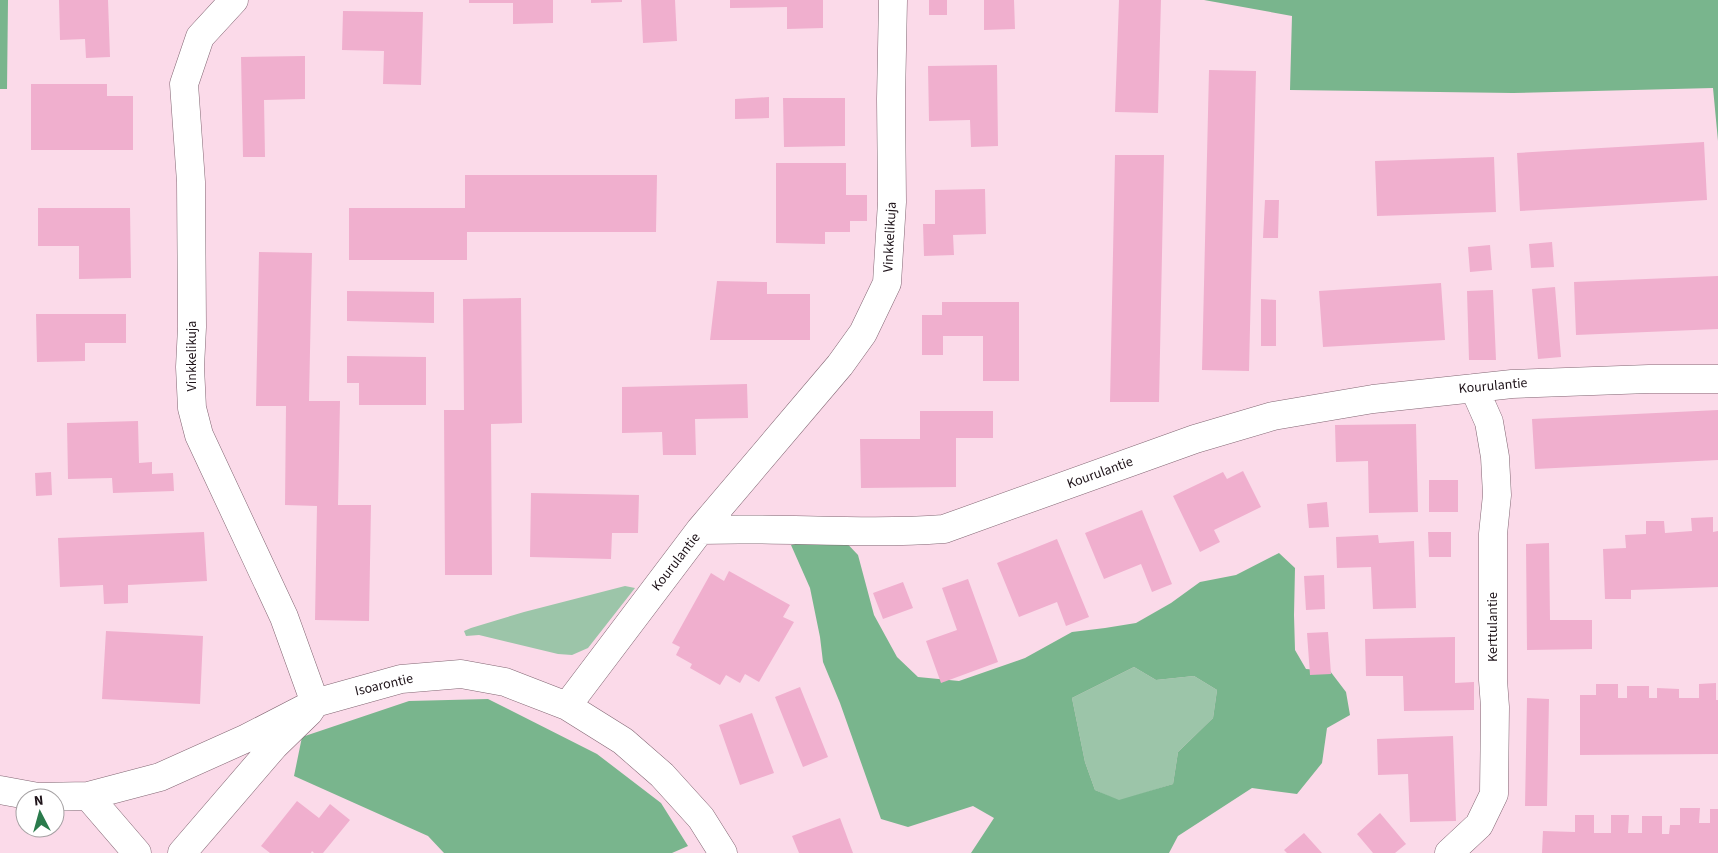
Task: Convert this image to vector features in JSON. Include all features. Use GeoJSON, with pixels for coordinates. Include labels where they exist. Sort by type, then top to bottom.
{"type":"FeatureCollection","features":[{"type":"Feature","properties":{"kind":"street","name":"Vinkkelikuja"},"geometry":{"type":"LineString","coordinates":[[234,0],[200,37],[184,84],[191,182],[192,327],[190,367],[192,408],[199,435],[284,617],[315,703]]}},
{"type":"Feature","properties":{"kind":"street","name":"Vinkkelikuja"},"geometry":{"type":"LineString","coordinates":[[700,530],[840,365],[864,333],[887,283],[892,202],[891,99],[893,0]]}},
{"type":"Feature","properties":{"kind":"street","name":"Kourulantie"},"geometry":{"type":"LineString","coordinates":[[567,706],[700,530],[749,528],[895,532],[944,529],[1195,439],[1273,416],[1373,399],[1512,384],[1629,379],[1718,379]]}},
{"type":"Feature","properties":{"kind":"street","name":"Kerttulantie"},"geometry":{"type":"LineString","coordinates":[[1449,853],[1479,825],[1494,794],[1493,534],[1497,495],[1495,456],[1489,422],[1474,388]]}},
{"type":"Feature","properties":{"kind":"street","name":"Isoarontie"},"geometry":{"type":"LineString","coordinates":[[0,790],[38,797],[88,796],[160,777],[247,738],[315,703],[400,679],[461,674],[505,682],[567,706],[622,741],[662,775],[701,818],[723,853]]}},
{"type":"Feature","properties":{"kind":"street"},"geometry":{"type":"LineString","coordinates":[[182,853],[268,752],[309,712],[315,703]]}},
{"type":"Feature","properties":{"kind":"street"},"geometry":{"type":"LineString","coordinates":[[88,796],[137,853]]}},
{"type":"Feature","properties":{"kind":"green space"},"geometry":{"type":"Polygon","coordinates":[[[0,0],[8,0],[7,89],[0,89],[0,0]]]}},
{"type":"Feature","properties":{"kind":"green space"},"geometry":{"type":"Polygon","coordinates":[[[1204,0],[1718,0],[1718,141],[1713,88],[1513,93],[1290,90],[1292,16],[1204,0]]]}},
{"type":"Feature","properties":{"kind":"green space"},"geometry":{"type":"Polygon","coordinates":[[[839,535],[858,555],[874,615],[897,657],[918,677],[959,681],[1025,658],[1072,632],[1136,623],[1171,603],[1200,582],[1236,575],[1279,553],[1295,568],[1295,650],[1306,669],[1330,671],[1346,692],[1350,715],[1327,728],[1322,763],[1297,794],[1252,788],[1178,836],[1169,853],[971,853],[994,818],[973,806],[908,827],[881,819],[840,703],[823,662],[810,588],[791,545],[839,535]],[[1134,667],[1072,698],[1085,762],[1095,790],[1119,800],[1173,784],[1178,752],[1213,718],[1217,690],[1194,676],[1156,680],[1134,667]]]}},
{"type":"Feature","properties":{"kind":"green space"},"geometry":{"type":"Polygon","coordinates":[[[625,586],[635,588],[588,648],[572,655],[558,654],[479,635],[466,636],[464,631],[524,612],[625,586]]]}},
{"type":"Feature","properties":{"kind":"green space"},"geometry":{"type":"Polygon","coordinates":[[[1134,667],[1156,680],[1194,676],[1217,690],[1213,718],[1178,752],[1173,784],[1119,801],[1095,790],[1085,762],[1072,698],[1134,667]]]}},
{"type":"Feature","properties":{"kind":"green space"},"geometry":{"type":"Polygon","coordinates":[[[488,699],[597,754],[661,803],[688,846],[672,853],[444,853],[428,836],[294,776],[302,737],[409,701],[488,699]]]}},
{"type":"Feature","properties":{"kind":"building"},"geometry":{"type":"Polygon","coordinates":[[[59,0],[108,0],[110,57],[86,58],[85,39],[60,40],[59,0]]]}},
{"type":"Feature","properties":{"kind":"building"},"geometry":{"type":"Polygon","coordinates":[[[469,0],[553,0],[553,23],[513,24],[513,3],[469,3],[469,0]]]}},
{"type":"Feature","properties":{"kind":"building"},"geometry":{"type":"Polygon","coordinates":[[[591,0],[622,0],[622,2],[591,3],[591,0]]]}},
{"type":"Feature","properties":{"kind":"building"},"geometry":{"type":"Polygon","coordinates":[[[641,0],[675,0],[677,41],[643,43],[641,0]]]}},
{"type":"Feature","properties":{"kind":"building"},"geometry":{"type":"Polygon","coordinates":[[[730,0],[823,0],[823,28],[787,29],[787,7],[730,8],[730,0]]]}},
{"type":"Feature","properties":{"kind":"building"},"geometry":{"type":"Polygon","coordinates":[[[929,0],[947,0],[947,15],[929,15],[929,0]]]}},
{"type":"Feature","properties":{"kind":"building"},"geometry":{"type":"Polygon","coordinates":[[[984,0],[1014,0],[1015,29],[984,30],[984,0]]]}},
{"type":"Feature","properties":{"kind":"building"},"geometry":{"type":"Polygon","coordinates":[[[1119,0],[1161,0],[1158,113],[1115,112],[1119,0]]]}},
{"type":"Feature","properties":{"kind":"building"},"geometry":{"type":"Polygon","coordinates":[[[343,11],[423,12],[421,85],[383,84],[384,51],[342,50],[343,11]]]}},
{"type":"Feature","properties":{"kind":"building"},"geometry":{"type":"Polygon","coordinates":[[[305,56],[305,99],[264,100],[265,157],[243,157],[241,57],[305,56]]]}},
{"type":"Feature","properties":{"kind":"building"},"geometry":{"type":"Polygon","coordinates":[[[997,65],[998,146],[971,147],[970,120],[929,121],[928,66],[997,65]]]}},
{"type":"Feature","properties":{"kind":"building"},"geometry":{"type":"Polygon","coordinates":[[[1209,70],[1256,71],[1249,371],[1202,370],[1209,70]]]}},
{"type":"Feature","properties":{"kind":"building"},"geometry":{"type":"Polygon","coordinates":[[[31,84],[107,84],[107,96],[133,96],[133,150],[31,150],[31,84]]]}},
{"type":"Feature","properties":{"kind":"building"},"geometry":{"type":"Polygon","coordinates":[[[769,97],[769,118],[735,119],[735,99],[769,97]]]}},
{"type":"Feature","properties":{"kind":"building"},"geometry":{"type":"Polygon","coordinates":[[[783,98],[845,98],[845,146],[784,147],[783,98]]]}},
{"type":"Feature","properties":{"kind":"building"},"geometry":{"type":"Polygon","coordinates":[[[1704,142],[1707,200],[1520,211],[1517,153],[1704,142]]]}},
{"type":"Feature","properties":{"kind":"building"},"geometry":{"type":"Polygon","coordinates":[[[1115,155],[1164,155],[1159,402],[1110,402],[1115,155]]]}},
{"type":"Feature","properties":{"kind":"building"},"geometry":{"type":"Polygon","coordinates":[[[1494,157],[1496,212],[1377,216],[1375,161],[1494,157]]]}},
{"type":"Feature","properties":{"kind":"building"},"geometry":{"type":"Polygon","coordinates":[[[776,163],[846,163],[846,195],[867,195],[867,221],[850,221],[850,232],[825,232],[825,244],[776,243],[776,163]]]}},
{"type":"Feature","properties":{"kind":"building"},"geometry":{"type":"Polygon","coordinates":[[[465,175],[657,175],[656,232],[467,232],[467,260],[349,260],[349,208],[465,208],[465,175]]]}},
{"type":"Feature","properties":{"kind":"building"},"geometry":{"type":"Polygon","coordinates":[[[985,189],[986,234],[953,235],[954,255],[924,256],[923,224],[935,224],[935,190],[985,189]]]}},
{"type":"Feature","properties":{"kind":"building"},"geometry":{"type":"Polygon","coordinates":[[[1265,200],[1279,200],[1278,238],[1263,238],[1265,200]]]}},
{"type":"Feature","properties":{"kind":"building"},"geometry":{"type":"Polygon","coordinates":[[[38,208],[130,208],[131,278],[79,279],[79,246],[38,246],[38,208]]]}},
{"type":"Feature","properties":{"kind":"building"},"geometry":{"type":"Polygon","coordinates":[[[1552,242],[1554,267],[1531,268],[1529,244],[1552,242]]]}},
{"type":"Feature","properties":{"kind":"building"},"geometry":{"type":"Polygon","coordinates":[[[1490,245],[1492,270],[1470,272],[1468,247],[1490,245]]]}},
{"type":"Feature","properties":{"kind":"building"},"geometry":{"type":"Polygon","coordinates":[[[259,252],[312,253],[309,401],[340,401],[338,505],[371,505],[369,621],[315,620],[317,506],[285,505],[286,406],[256,406],[259,252]]]}},
{"type":"Feature","properties":{"kind":"building"},"geometry":{"type":"Polygon","coordinates":[[[1718,276],[1718,329],[1576,335],[1574,282],[1718,276]]]}},
{"type":"Feature","properties":{"kind":"building"},"geometry":{"type":"Polygon","coordinates":[[[717,281],[767,282],[767,294],[810,294],[810,340],[710,340],[717,281]]]}},
{"type":"Feature","properties":{"kind":"building"},"geometry":{"type":"Polygon","coordinates":[[[1441,283],[1445,340],[1323,347],[1319,291],[1441,283]]]}},
{"type":"Feature","properties":{"kind":"building"},"geometry":{"type":"Polygon","coordinates":[[[1555,287],[1561,357],[1538,359],[1532,289],[1555,287]]]}},
{"type":"Feature","properties":{"kind":"building"},"geometry":{"type":"Polygon","coordinates":[[[1493,290],[1496,360],[1469,360],[1467,291],[1493,290]]]}},
{"type":"Feature","properties":{"kind":"building"},"geometry":{"type":"Polygon","coordinates":[[[347,291],[434,292],[434,323],[347,321],[347,291]]]}},
{"type":"Feature","properties":{"kind":"building"},"geometry":{"type":"Polygon","coordinates":[[[521,298],[522,423],[491,424],[492,575],[445,575],[444,410],[464,410],[463,299],[521,298]]]}},
{"type":"Feature","properties":{"kind":"building"},"geometry":{"type":"Polygon","coordinates":[[[1261,299],[1276,300],[1276,346],[1261,346],[1261,299]]]}},
{"type":"Feature","properties":{"kind":"building"},"geometry":{"type":"Polygon","coordinates":[[[942,302],[1019,302],[1019,381],[983,381],[983,336],[943,336],[943,355],[922,355],[922,315],[942,315],[942,302]]]}},
{"type":"Feature","properties":{"kind":"building"},"geometry":{"type":"Polygon","coordinates":[[[36,314],[126,314],[126,343],[85,343],[85,361],[37,362],[36,314]]]}},
{"type":"Feature","properties":{"kind":"building"},"geometry":{"type":"Polygon","coordinates":[[[347,356],[426,357],[426,405],[359,405],[359,383],[347,383],[347,356]]]}},
{"type":"Feature","properties":{"kind":"building"},"geometry":{"type":"Polygon","coordinates":[[[747,384],[748,418],[695,419],[696,455],[663,455],[662,432],[622,433],[622,387],[747,384]]]}},
{"type":"Feature","properties":{"kind":"building"},"geometry":{"type":"Polygon","coordinates":[[[1718,410],[1718,460],[1535,469],[1532,419],[1718,410]]]}},
{"type":"Feature","properties":{"kind":"building"},"geometry":{"type":"Polygon","coordinates":[[[920,411],[993,411],[993,438],[956,438],[956,487],[861,488],[860,439],[920,439],[920,411]]]}},
{"type":"Feature","properties":{"kind":"building"},"geometry":{"type":"Polygon","coordinates":[[[138,421],[139,463],[152,462],[152,474],[173,473],[174,491],[113,493],[112,478],[68,479],[67,423],[138,421]]]}},
{"type":"Feature","properties":{"kind":"building"},"geometry":{"type":"Polygon","coordinates":[[[1416,424],[1418,512],[1369,513],[1368,461],[1336,462],[1335,425],[1416,424]]]}},
{"type":"Feature","properties":{"kind":"building"},"geometry":{"type":"Polygon","coordinates":[[[1243,471],[1261,507],[1214,530],[1220,542],[1200,552],[1173,496],[1223,472],[1227,479],[1243,471]]]}},
{"type":"Feature","properties":{"kind":"building"},"geometry":{"type":"Polygon","coordinates":[[[51,472],[52,495],[36,496],[35,473],[51,472]]]}},
{"type":"Feature","properties":{"kind":"building"},"geometry":{"type":"Polygon","coordinates":[[[1429,480],[1458,480],[1458,512],[1429,512],[1429,480]]]}},
{"type":"Feature","properties":{"kind":"building"},"geometry":{"type":"Polygon","coordinates":[[[531,493],[639,495],[638,533],[612,533],[611,559],[530,557],[531,493]]]}},
{"type":"Feature","properties":{"kind":"building"},"geometry":{"type":"Polygon","coordinates":[[[1327,502],[1329,527],[1309,528],[1307,504],[1327,502]]]}},
{"type":"Feature","properties":{"kind":"building"},"geometry":{"type":"Polygon","coordinates":[[[1142,510],[1172,584],[1152,592],[1141,564],[1104,579],[1085,533],[1142,510]]]}},
{"type":"Feature","properties":{"kind":"building"},"geometry":{"type":"Polygon","coordinates":[[[1713,517],[1713,532],[1718,531],[1718,587],[1631,590],[1631,599],[1605,599],[1603,549],[1626,548],[1625,535],[1646,534],[1646,521],[1664,521],[1665,533],[1692,531],[1691,518],[1713,517]]]}},
{"type":"Feature","properties":{"kind":"building"},"geometry":{"type":"Polygon","coordinates":[[[204,532],[207,581],[128,585],[128,603],[104,604],[103,585],[60,587],[58,538],[204,532]]]}},
{"type":"Feature","properties":{"kind":"building"},"geometry":{"type":"Polygon","coordinates":[[[1428,532],[1451,532],[1451,557],[1429,557],[1428,532]]]}},
{"type":"Feature","properties":{"kind":"building"},"geometry":{"type":"Polygon","coordinates":[[[1378,535],[1379,543],[1414,541],[1416,608],[1373,609],[1371,567],[1337,568],[1336,537],[1378,535]]]}},
{"type":"Feature","properties":{"kind":"building"},"geometry":{"type":"Polygon","coordinates":[[[1057,539],[1089,617],[1066,626],[1057,602],[1019,617],[997,563],[1057,539]]]}},
{"type":"Feature","properties":{"kind":"building"},"geometry":{"type":"Polygon","coordinates":[[[1549,543],[1550,620],[1592,620],[1592,649],[1527,650],[1526,544],[1549,543]]]}},
{"type":"Feature","properties":{"kind":"building"},"geometry":{"type":"Polygon","coordinates":[[[729,571],[790,605],[783,617],[794,622],[759,682],[745,674],[740,683],[726,675],[720,685],[690,668],[692,664],[676,655],[680,647],[672,643],[711,573],[724,581],[729,571]]]}},
{"type":"Feature","properties":{"kind":"building"},"geometry":{"type":"Polygon","coordinates":[[[1324,575],[1325,609],[1306,610],[1304,576],[1324,575]]]}},
{"type":"Feature","properties":{"kind":"building"},"geometry":{"type":"Polygon","coordinates":[[[968,579],[998,662],[941,683],[926,641],[957,630],[942,588],[968,579]]]}},
{"type":"Feature","properties":{"kind":"building"},"geometry":{"type":"Polygon","coordinates":[[[903,582],[913,608],[883,619],[873,593],[903,582]]]}},
{"type":"Feature","properties":{"kind":"building"},"geometry":{"type":"Polygon","coordinates":[[[106,631],[203,636],[200,704],[102,699],[106,631]]]}},
{"type":"Feature","properties":{"kind":"building"},"geometry":{"type":"Polygon","coordinates":[[[1328,632],[1331,674],[1310,675],[1307,633],[1328,632]]]}},
{"type":"Feature","properties":{"kind":"building"},"geometry":{"type":"Polygon","coordinates":[[[1455,637],[1455,683],[1474,682],[1474,710],[1404,711],[1403,676],[1366,676],[1365,639],[1455,637]]]}},
{"type":"Feature","properties":{"kind":"building"},"geometry":{"type":"Polygon","coordinates":[[[1716,683],[1716,700],[1718,700],[1718,754],[1580,755],[1580,695],[1596,695],[1596,684],[1618,684],[1618,698],[1627,698],[1627,686],[1649,686],[1649,698],[1657,698],[1657,688],[1679,689],[1679,698],[1699,698],[1699,684],[1716,683]]]}},
{"type":"Feature","properties":{"kind":"building"},"geometry":{"type":"Polygon","coordinates":[[[800,687],[828,757],[803,767],[775,697],[800,687]]]}},
{"type":"Feature","properties":{"kind":"building"},"geometry":{"type":"Polygon","coordinates":[[[1527,698],[1549,699],[1547,806],[1525,806],[1527,698]]]}},
{"type":"Feature","properties":{"kind":"building"},"geometry":{"type":"Polygon","coordinates":[[[752,713],[774,773],[740,785],[719,725],[752,713]]]}},
{"type":"Feature","properties":{"kind":"building"},"geometry":{"type":"Polygon","coordinates":[[[1453,736],[1456,821],[1410,822],[1408,774],[1378,775],[1377,739],[1453,736]]]}},
{"type":"Feature","properties":{"kind":"building"},"geometry":{"type":"Polygon","coordinates":[[[297,801],[319,818],[330,804],[350,820],[323,853],[314,853],[312,851],[311,853],[270,853],[261,846],[297,801]]]}},
{"type":"Feature","properties":{"kind":"building"},"geometry":{"type":"Polygon","coordinates":[[[1680,808],[1700,808],[1699,823],[1710,823],[1710,809],[1718,809],[1718,853],[1542,853],[1543,831],[1575,832],[1575,815],[1594,815],[1594,833],[1611,833],[1611,815],[1629,815],[1628,833],[1642,833],[1642,816],[1662,816],[1662,834],[1669,834],[1670,825],[1680,825],[1680,808]]]}},
{"type":"Feature","properties":{"kind":"building"},"geometry":{"type":"Polygon","coordinates":[[[1380,813],[1406,844],[1395,853],[1373,853],[1357,834],[1380,813]]]}},
{"type":"Feature","properties":{"kind":"building"},"geometry":{"type":"Polygon","coordinates":[[[840,818],[853,853],[799,853],[792,836],[840,818]]]}},
{"type":"Feature","properties":{"kind":"building"},"geometry":{"type":"Polygon","coordinates":[[[1304,833],[1322,853],[1287,853],[1284,850],[1304,833]]]}}]}
